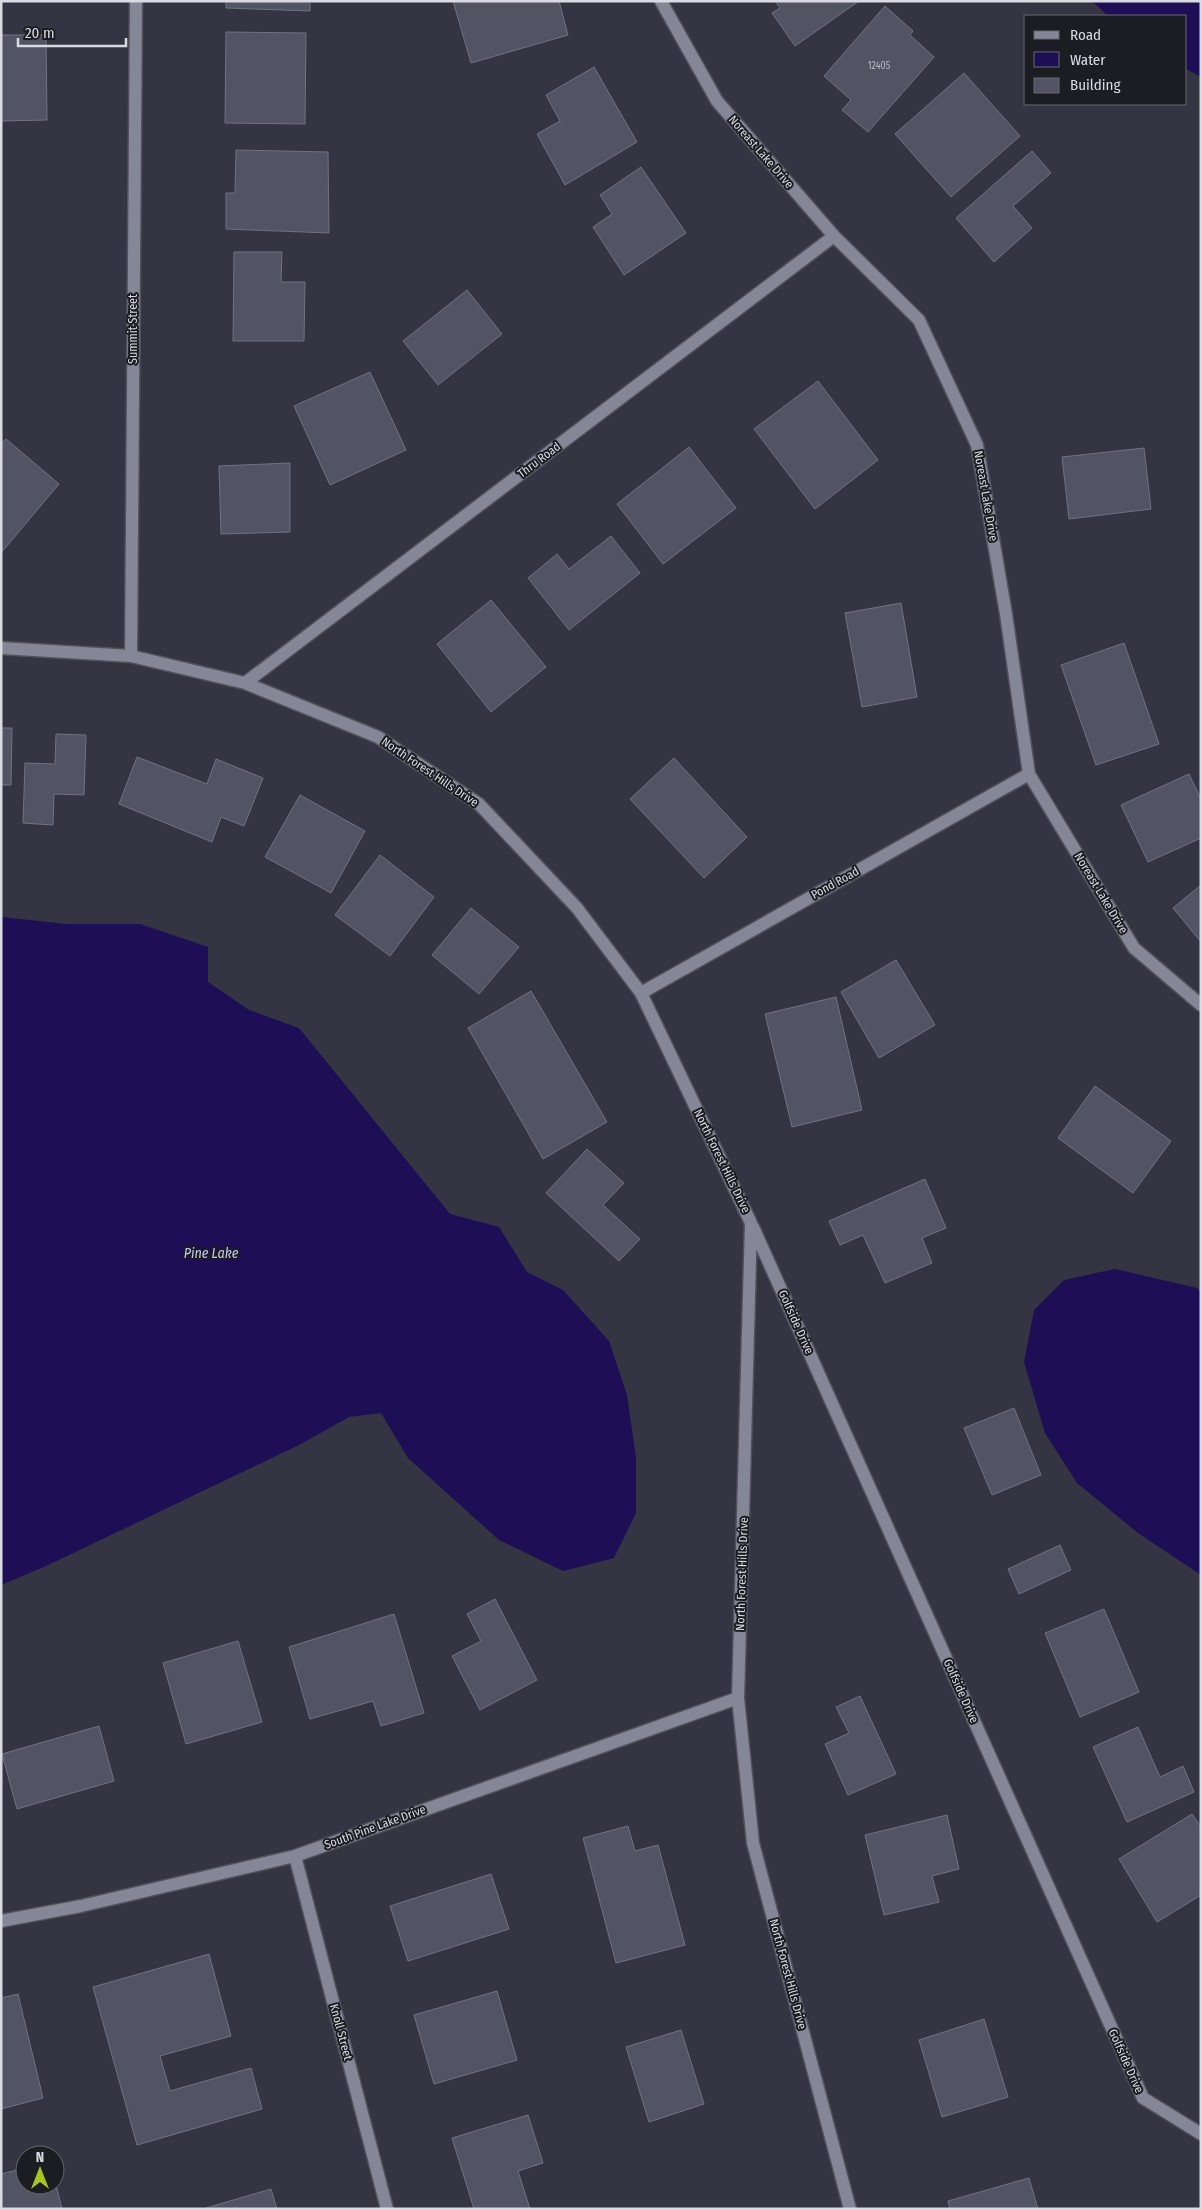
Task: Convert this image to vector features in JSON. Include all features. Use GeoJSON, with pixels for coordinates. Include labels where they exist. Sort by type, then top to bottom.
{"type":"FeatureCollection","features":[{"type":"Feature","properties":{"kind":"street","name":"Summit Street"},"geometry":{"type":"LineString","coordinates":[[131,656],[136,1]]}},
{"type":"Feature","properties":{"kind":"street","name":"Noreast Lake Drive"},"geometry":{"type":"LineString","coordinates":[[660,1],[717,102],[834,236],[919,320],[978,445],[1030,774],[1134,948],[1201,1005]]}},
{"type":"Feature","properties":{"kind":"street","name":"Thru Road"},"geometry":{"type":"LineString","coordinates":[[245,683],[834,236]]}},
{"type":"Feature","properties":{"kind":"street","name":"North Forest Hills Drive"},"geometry":{"type":"LineString","coordinates":[[1,648],[131,656],[245,683],[378,737],[479,804],[577,908],[641,993],[752,1223],[738,1698],[752,1843],[850,2209]]}},
{"type":"Feature","properties":{"kind":"street","name":"Pond Road"},"geometry":{"type":"LineString","coordinates":[[641,993],[1030,774]]}},
{"type":"Feature","properties":{"kind":"street","name":"Golfside Drive"},"geometry":{"type":"LineString","coordinates":[[752,1223],[1143,2098],[1201,2134]]}},
{"type":"Feature","properties":{"kind":"street","name":"South Pine Lake Drive"},"geometry":{"type":"LineString","coordinates":[[1,1921],[81,1906],[295,1856],[738,1698]]}},
{"type":"Feature","properties":{"kind":"street","name":"Knoll Street"},"geometry":{"type":"LineString","coordinates":[[295,1856],[387,2209]]}},
{"type":"Feature","properties":{"kind":"water"},"geometry":{"type":"Polygon","coordinates":[[[1092,1],[1201,1],[1201,77],[1187,70],[1187,15],[1107,15],[1092,1]]]}},
{"type":"Feature","properties":{"kind":"water","name":"Pine Lake"},"geometry":{"type":"Polygon","coordinates":[[[1,917],[67,924],[140,924],[208,947],[208,982],[249,1010],[299,1028],[450,1214],[499,1227],[527,1272],[563,1290],[609,1341],[627,1395],[636,1458],[636,1513],[614,1558],[563,1571],[499,1540],[408,1458],[381,1413],[349,1417],[299,1445],[44,1567],[1,1585],[1,917]]]}},
{"type":"Feature","properties":{"kind":"water"},"geometry":{"type":"Polygon","coordinates":[[[1115,1269],[1197,1288],[1201,1293],[1201,1575],[1138,1533],[1077,1483],[1045,1433],[1024,1362],[1034,1310],[1064,1280],[1115,1269]]]}},
{"type":"Feature","properties":{"kind":"building"},"geometry":{"type":"Polygon","coordinates":[[[226,1],[310,1],[310,11],[226,8],[226,1]]]}},
{"type":"Feature","properties":{"kind":"building"},"geometry":{"type":"Polygon","coordinates":[[[453,1],[559,1],[568,35],[471,63],[453,1]]]}},
{"type":"Feature","properties":{"kind":"building"},"geometry":{"type":"Polygon","coordinates":[[[775,1],[859,1],[795,46],[772,13],[780,8],[775,1]]]}},
{"type":"Feature","properties":{"kind":"building"},"geometry":{"type":"Polygon","coordinates":[[[885,6],[913,31],[910,35],[934,57],[868,132],[842,110],[851,100],[824,76],[885,6]]]}},
{"type":"Feature","properties":{"kind":"building"},"geometry":{"type":"Polygon","coordinates":[[[226,32],[306,33],[305,124],[225,123],[226,32]]]}},
{"type":"Feature","properties":{"kind":"building"},"geometry":{"type":"Polygon","coordinates":[[[1,35],[46,35],[47,120],[1,121],[1,35]]]}},
{"type":"Feature","properties":{"kind":"building"},"geometry":{"type":"Polygon","coordinates":[[[594,67],[637,142],[565,185],[537,134],[560,121],[546,95],[594,67]]]}},
{"type":"Feature","properties":{"kind":"building"},"geometry":{"type":"Polygon","coordinates":[[[964,73],[1020,136],[951,197],[895,134],[964,73]]]}},
{"type":"Feature","properties":{"kind":"building"},"geometry":{"type":"Polygon","coordinates":[[[236,150],[328,152],[329,233],[226,229],[226,193],[235,193],[236,150]]]}},
{"type":"Feature","properties":{"kind":"building"},"geometry":{"type":"Polygon","coordinates":[[[1032,151],[1051,173],[1013,206],[1032,228],[994,262],[956,218],[1032,151]]]}},
{"type":"Feature","properties":{"kind":"building"},"geometry":{"type":"Polygon","coordinates":[[[641,167],[686,233],[624,275],[593,227],[612,214],[600,195],[641,167]]]}},
{"type":"Feature","properties":{"kind":"building"},"geometry":{"type":"Polygon","coordinates":[[[234,252],[282,252],[281,282],[305,282],[304,341],[233,341],[234,252]]]}},
{"type":"Feature","properties":{"kind":"building"},"geometry":{"type":"Polygon","coordinates":[[[467,290],[502,334],[438,385],[403,341],[467,290]]]}},
{"type":"Feature","properties":{"kind":"building"},"geometry":{"type":"Polygon","coordinates":[[[370,372],[406,450],[330,485],[294,406],[370,372]]]}},
{"type":"Feature","properties":{"kind":"building"},"geometry":{"type":"Polygon","coordinates":[[[818,381],[878,460],[815,509],[754,429],[818,381]]]}},
{"type":"Feature","properties":{"kind":"building"},"geometry":{"type":"Polygon","coordinates":[[[6,439],[59,484],[1,553],[1,444],[6,439]]]}},
{"type":"Feature","properties":{"kind":"building"},"geometry":{"type":"Polygon","coordinates":[[[689,447],[736,508],[663,564],[617,504],[689,447]]]}},
{"type":"Feature","properties":{"kind":"building"},"geometry":{"type":"Polygon","coordinates":[[[1144,448],[1151,509],[1069,519],[1062,457],[1144,448]]]}},
{"type":"Feature","properties":{"kind":"building"},"geometry":{"type":"Polygon","coordinates":[[[290,463],[290,532],[221,534],[219,466],[290,463]]]}},
{"type":"Feature","properties":{"kind":"building"},"geometry":{"type":"Polygon","coordinates":[[[611,536],[640,573],[569,630],[528,578],[557,554],[569,569],[611,536]]]}},
{"type":"Feature","properties":{"kind":"building"},"geometry":{"type":"Polygon","coordinates":[[[491,600],[546,667],[491,712],[437,644],[491,600]]]}},
{"type":"Feature","properties":{"kind":"building"},"geometry":{"type":"Polygon","coordinates":[[[901,603],[917,697],[862,707],[845,613],[901,603]]]}},
{"type":"Feature","properties":{"kind":"building"},"geometry":{"type":"Polygon","coordinates":[[[1124,643],[1159,744],[1096,765],[1061,665],[1124,643]]]}},
{"type":"Feature","properties":{"kind":"building"},"geometry":{"type":"Polygon","coordinates":[[[1,728],[12,728],[11,785],[1,785],[1,728]]]}},
{"type":"Feature","properties":{"kind":"building"},"geometry":{"type":"Polygon","coordinates":[[[56,734],[86,735],[84,795],[54,794],[53,825],[23,823],[25,763],[55,764],[56,734]]]}},
{"type":"Feature","properties":{"kind":"building"},"geometry":{"type":"Polygon","coordinates":[[[137,757],[207,784],[216,759],[263,778],[244,826],[221,817],[212,842],[119,804],[137,757]]]}},
{"type":"Feature","properties":{"kind":"building"},"geometry":{"type":"Polygon","coordinates":[[[674,758],[747,837],[704,878],[630,799],[674,758]]]}},
{"type":"Feature","properties":{"kind":"building"},"geometry":{"type":"Polygon","coordinates":[[[1189,774],[1201,799],[1201,838],[1148,862],[1121,805],[1189,774]]]}},
{"type":"Feature","properties":{"kind":"building"},"geometry":{"type":"Polygon","coordinates":[[[300,795],[365,831],[331,893],[265,857],[300,795]]]}},
{"type":"Feature","properties":{"kind":"building"},"geometry":{"type":"Polygon","coordinates":[[[380,855],[434,897],[390,956],[335,915],[380,855]]]}},
{"type":"Feature","properties":{"kind":"building"},"geometry":{"type":"Polygon","coordinates":[[[1201,885],[1201,942],[1173,908],[1201,885]]]}},
{"type":"Feature","properties":{"kind":"building"},"geometry":{"type":"Polygon","coordinates":[[[471,908],[519,947],[479,994],[432,955],[471,908]]]}},
{"type":"Feature","properties":{"kind":"building"},"geometry":{"type":"Polygon","coordinates":[[[896,960],[935,1025],[879,1058],[841,992],[896,960]]]}},
{"type":"Feature","properties":{"kind":"building"},"geometry":{"type":"Polygon","coordinates":[[[531,991],[607,1122],[543,1159],[468,1028],[531,991]]]}},
{"type":"Feature","properties":{"kind":"building"},"geometry":{"type":"Polygon","coordinates":[[[836,997],[862,1110],[792,1127],[765,1014],[836,997]]]}},
{"type":"Feature","properties":{"kind":"building"},"geometry":{"type":"Polygon","coordinates":[[[1095,1086],[1171,1141],[1133,1193],[1058,1138],[1095,1086]]]}},
{"type":"Feature","properties":{"kind":"building"},"geometry":{"type":"Polygon","coordinates":[[[587,1149],[624,1183],[603,1205],[640,1239],[619,1261],[546,1193],[587,1149]]]}},
{"type":"Feature","properties":{"kind":"building"},"geometry":{"type":"Polygon","coordinates":[[[925,1179],[946,1228],[922,1238],[932,1263],[885,1283],[863,1235],[840,1245],[829,1221],[925,1179]]]}},
{"type":"Feature","properties":{"kind":"building"},"geometry":{"type":"Polygon","coordinates":[[[1014,1408],[1041,1475],[992,1495],[964,1428],[1014,1408]]]}},
{"type":"Feature","properties":{"kind":"building"},"geometry":{"type":"Polygon","coordinates":[[[1060,1545],[1071,1570],[1019,1594],[1008,1569],[1060,1545]]]}},
{"type":"Feature","properties":{"kind":"building"},"geometry":{"type":"Polygon","coordinates":[[[495,1599],[537,1680],[480,1710],[452,1656],[481,1641],[467,1614],[495,1599]]]}},
{"type":"Feature","properties":{"kind":"building"},"geometry":{"type":"Polygon","coordinates":[[[1104,1609],[1139,1692],[1080,1717],[1045,1633],[1104,1609]]]}},
{"type":"Feature","properties":{"kind":"building"},"geometry":{"type":"Polygon","coordinates":[[[394,1614],[424,1713],[381,1726],[373,1701],[310,1719],[289,1647],[394,1614]]]}},
{"type":"Feature","properties":{"kind":"building"},"geometry":{"type":"Polygon","coordinates":[[[238,1641],[262,1722],[186,1744],[163,1663],[238,1641]]]}},
{"type":"Feature","properties":{"kind":"building"},"geometry":{"type":"Polygon","coordinates":[[[860,1696],[896,1774],[848,1795],[825,1744],[849,1733],[836,1707],[860,1696]]]}},
{"type":"Feature","properties":{"kind":"building"},"geometry":{"type":"Polygon","coordinates":[[[99,1726],[114,1781],[17,1809],[2,1754],[99,1726]]]}},
{"type":"Feature","properties":{"kind":"building"},"geometry":{"type":"Polygon","coordinates":[[[1138,1727],[1160,1777],[1183,1766],[1194,1792],[1127,1822],[1093,1747],[1138,1727]]]}},
{"type":"Feature","properties":{"kind":"building"},"geometry":{"type":"Polygon","coordinates":[[[1192,1814],[1201,1827],[1201,1895],[1157,1922],[1119,1859],[1192,1814]]]}},
{"type":"Feature","properties":{"kind":"building"},"geometry":{"type":"Polygon","coordinates":[[[947,1815],[959,1869],[932,1876],[939,1902],[884,1915],[865,1835],[947,1815]]]}},
{"type":"Feature","properties":{"kind":"building"},"geometry":{"type":"Polygon","coordinates":[[[628,1826],[635,1851],[658,1845],[685,1945],[616,1963],[583,1838],[628,1826]]]}},
{"type":"Feature","properties":{"kind":"building"},"geometry":{"type":"Polygon","coordinates":[[[491,1874],[509,1929],[408,1961],[390,1906],[491,1874]]]}},
{"type":"Feature","properties":{"kind":"building"},"geometry":{"type":"Polygon","coordinates":[[[209,1954],[231,2036],[160,2056],[170,2091],[251,2068],[262,2109],[137,2145],[93,1987],[209,1954]]]}},
{"type":"Feature","properties":{"kind":"building"},"geometry":{"type":"Polygon","coordinates":[[[497,1991],[517,2060],[434,2084],[414,2015],[497,1991]]]}},
{"type":"Feature","properties":{"kind":"building"},"geometry":{"type":"Polygon","coordinates":[[[18,1994],[43,2098],[1,2109],[1,1998],[18,1994]]]}},
{"type":"Feature","properties":{"kind":"building"},"geometry":{"type":"Polygon","coordinates":[[[984,2019],[1008,2097],[942,2117],[919,2040],[984,2019]]]}},
{"type":"Feature","properties":{"kind":"building"},"geometry":{"type":"Polygon","coordinates":[[[681,2030],[704,2104],[649,2122],[626,2047],[681,2030]]]}},
{"type":"Feature","properties":{"kind":"building"},"geometry":{"type":"Polygon","coordinates":[[[528,2115],[543,2163],[518,2171],[530,2209],[474,2209],[452,2138],[528,2115]]]}},
{"type":"Feature","properties":{"kind":"building"},"geometry":{"type":"Polygon","coordinates":[[[15,2170],[15,2195],[58,2195],[62,2209],[2,2209],[1,2174],[15,2170]]]}},
{"type":"Feature","properties":{"kind":"building"},"geometry":{"type":"Polygon","coordinates":[[[1029,2178],[1038,2209],[950,2209],[948,2201],[1029,2178]]]}},
{"type":"Feature","properties":{"kind":"building"},"geometry":{"type":"Polygon","coordinates":[[[271,2189],[277,2209],[206,2209],[206,2208],[271,2189]]]}}]}
